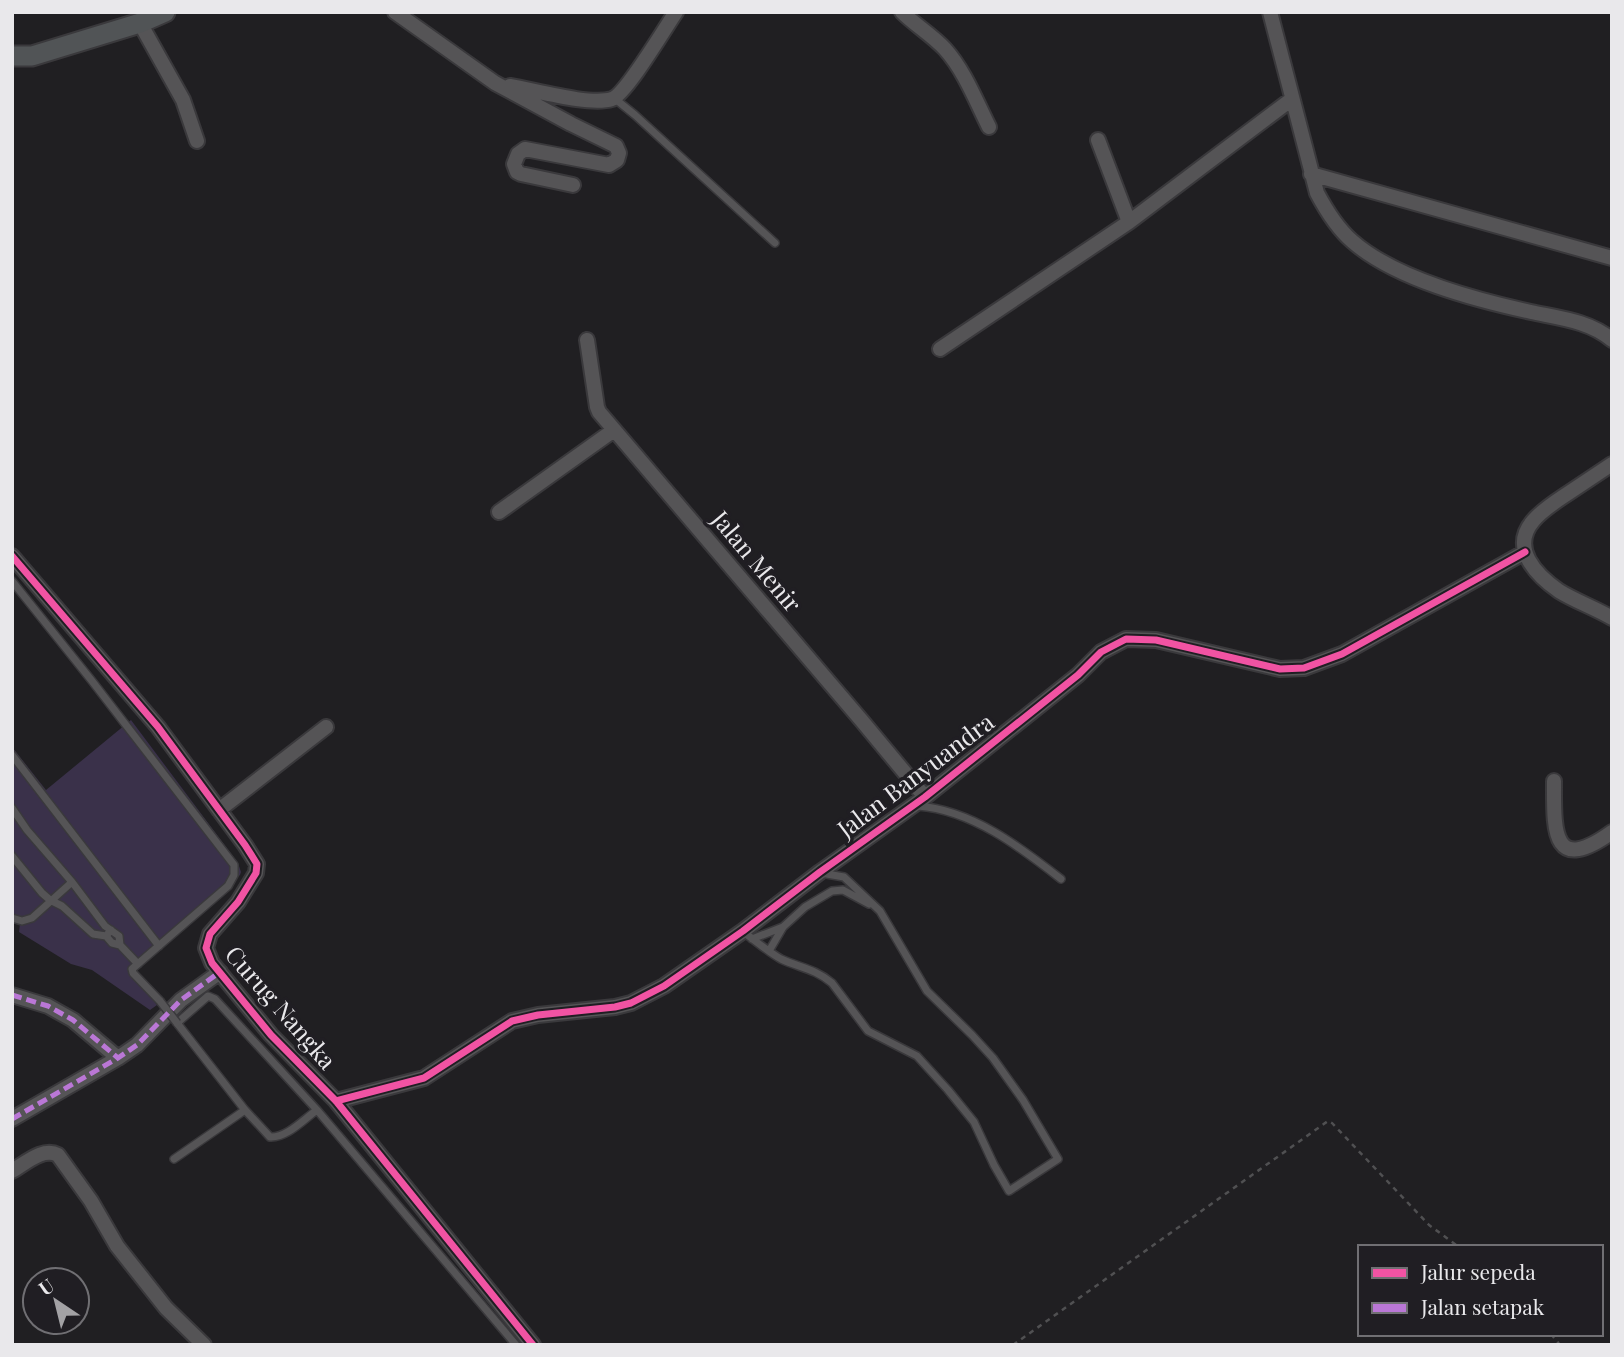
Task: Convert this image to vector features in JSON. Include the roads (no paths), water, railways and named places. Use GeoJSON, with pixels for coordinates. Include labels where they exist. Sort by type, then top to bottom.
{"type":"FeatureCollection","features":[{"type":"Feature","properties":{"kind":"main road"},"geometry":{"type":"LineString","coordinates":[[12,56],[32,56],[140,23],[165,12]]}},
{"type":"Feature","properties":{"kind":"street"},"geometry":{"type":"LineString","coordinates":[[395,12],[495,83],[618,148],[617,160],[609,165],[525,149],[518,154],[514,164],[517,172],[572,184]]}},
{"type":"Feature","properties":{"kind":"street"},"geometry":{"type":"LineString","coordinates":[[495,83],[563,96],[596,100],[614,98],[625,88],[676,12]]}},
{"type":"Feature","properties":{"kind":"street"},"geometry":{"type":"LineString","coordinates":[[1270,12],[1317,193],[1340,229],[1360,247],[1391,266],[1422,280],[1475,299],[1582,323],[1604,333],[1612,340]]}},
{"type":"Feature","properties":{"kind":"street"},"geometry":{"type":"LineString","coordinates":[[911,15],[950,56],[989,127]]}},
{"type":"Feature","properties":{"kind":"street"},"geometry":{"type":"LineString","coordinates":[[140,23],[183,100],[197,141]]}},
{"type":"Feature","properties":{"kind":"street"},"geometry":{"type":"LineString","coordinates":[[940,349],[1129,222],[1292,99]]}},
{"type":"Feature","properties":{"kind":"street"},"geometry":{"type":"LineString","coordinates":[[1098,140],[1129,222]]}},
{"type":"Feature","properties":{"kind":"street"},"geometry":{"type":"LineString","coordinates":[[1311,174],[1612,258]]}},
{"type":"Feature","properties":{"kind":"street","name":"Jalan Menir"},"geometry":{"type":"LineString","coordinates":[[587,340],[597,407],[862,721],[919,801]]}},
{"type":"Feature","properties":{"kind":"street"},"geometry":{"type":"LineString","coordinates":[[499,512],[614,430]]}},
{"type":"Feature","properties":{"kind":"street"},"geometry":{"type":"LineString","coordinates":[[1612,464],[1545,510],[1525,532],[1524,540],[1529,562],[1547,582],[1560,592],[1612,618]]}},
{"type":"Feature","properties":{"kind":"street","name":"Jalan Banyuandra"},"geometry":{"type":"LineString","coordinates":[[336,1101],[424,1078],[512,1021],[538,1014],[608,1008],[631,1003],[664,986],[748,935],[820,872],[919,801],[1079,675],[1101,652],[1126,639],[1156,640],[1280,669],[1304,668],[1342,654],[1525,552]]}},
{"type":"Feature","properties":{"kind":"street","name":"Curug Nangka"},"geometry":{"type":"LineString","coordinates":[[12,556],[158,727],[255,860],[258,868],[253,879],[208,939],[206,948],[209,958],[271,1035],[336,1101],[533,1345]]}},
{"type":"Feature","properties":{"kind":"street"},"geometry":{"type":"LineString","coordinates":[[219,810],[326,727]]}},
{"type":"Feature","properties":{"kind":"street"},"geometry":{"type":"LineString","coordinates":[[1554,781],[1554,824],[1558,838],[1564,845],[1573,850],[1586,848],[1612,832]]}},
{"type":"Feature","properties":{"kind":"street"},"geometry":{"type":"LineString","coordinates":[[12,1119],[137,1045],[181,1000],[220,972]]}},
{"type":"Feature","properties":{"kind":"street"},"geometry":{"type":"LineString","coordinates":[[12,995],[48,1006],[73,1020],[118,1058]]}},
{"type":"Feature","properties":{"kind":"street"},"geometry":{"type":"LineString","coordinates":[[12,1171],[43,1153],[54,1152],[58,1155],[91,1201],[117,1246],[166,1308],[204,1345]]}},
{"type":"Feature","properties":{"kind":"lane"},"geometry":{"type":"LineString","coordinates":[[614,98],[775,243]]}},
{"type":"Feature","properties":{"kind":"lane"},"geometry":{"type":"LineString","coordinates":[[12,581],[234,864],[234,875],[228,886],[132,969],[132,973],[160,1001],[265,1133],[276,1137],[284,1134],[317,1110]]}},
{"type":"Feature","properties":{"kind":"lane"},"geometry":{"type":"LineString","coordinates":[[12,755],[159,946]]}},
{"type":"Feature","properties":{"kind":"lane"},"geometry":{"type":"LineString","coordinates":[[919,801],[960,816],[1024,851],[1061,879]]}},
{"type":"Feature","properties":{"kind":"lane"},"geometry":{"type":"LineString","coordinates":[[12,808],[109,933]]}},
{"type":"Feature","properties":{"kind":"lane"},"geometry":{"type":"LineString","coordinates":[[12,856],[42,893],[62,906],[93,934],[109,933],[119,936],[121,946],[138,964]]}},
{"type":"Feature","properties":{"kind":"lane"},"geometry":{"type":"LineString","coordinates":[[748,935],[780,958],[825,977],[868,1031],[917,1056],[974,1122],[1009,1191],[1058,1159],[1023,1100],[993,1058],[926,991],[880,911],[844,877],[820,872]]}},
{"type":"Feature","properties":{"kind":"lane"},"geometry":{"type":"LineString","coordinates":[[12,918],[22,921],[29,919],[72,883]]}},
{"type":"Feature","properties":{"kind":"lane"},"geometry":{"type":"LineString","coordinates":[[769,950],[783,927],[805,907],[832,891],[843,890],[880,911]]}},
{"type":"Feature","properties":{"kind":"lane"},"geometry":{"type":"LineString","coordinates":[[748,935],[783,927]]}},
{"type":"Feature","properties":{"kind":"lane"},"geometry":{"type":"LineString","coordinates":[[177,1023],[211,996],[317,1110],[516,1345]]}},
{"type":"Feature","properties":{"kind":"lane"},"geometry":{"type":"LineString","coordinates":[[174,1158],[245,1110]]}}]}
